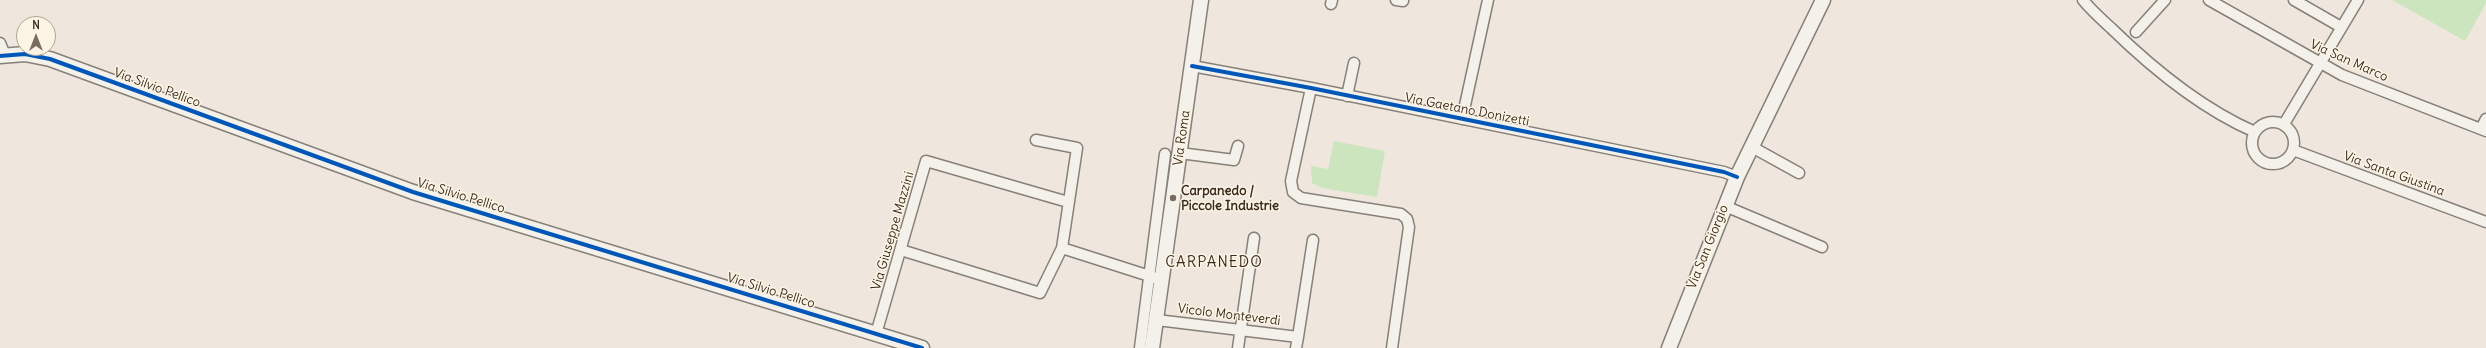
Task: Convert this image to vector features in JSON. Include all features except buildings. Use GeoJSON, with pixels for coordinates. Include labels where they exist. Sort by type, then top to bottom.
{"type":"FeatureCollection","features":[{"type":"Feature","properties":{"kind":"street","name":"Via Roma"},"geometry":{"type":"LineString","coordinates":[[1140,348],[1156,278],[1180,153],[1201,0]]}},
{"type":"Feature","properties":{"kind":"street"},"geometry":{"type":"LineString","coordinates":[[1462,119],[1488,0]]}},
{"type":"Feature","properties":{"kind":"street","name":"Via San Giorgio"},"geometry":{"type":"LineString","coordinates":[[1669,348],[1737,177],[1823,0]]}},
{"type":"Feature","properties":{"kind":"street"},"geometry":{"type":"LineString","coordinates":[[2082,0],[2120,38],[2168,78],[2231,120],[2255,132]]}},
{"type":"Feature","properties":{"kind":"street"},"geometry":{"type":"LineString","coordinates":[[2136,32],[2165,0]]}},
{"type":"Feature","properties":{"kind":"street","name":"Via San Marco"},"geometry":{"type":"LineString","coordinates":[[2209,0],[2320,64],[2342,75],[2483,130]]}},
{"type":"Feature","properties":{"kind":"street"},"geometry":{"type":"LineString","coordinates":[[2294,0],[2341,27]]}},
{"type":"Feature","properties":{"kind":"street"},"geometry":{"type":"LineString","coordinates":[[2284,124],[2358,0]]}},
{"type":"Feature","properties":{"kind":"street","name":"Via Silvio Pellico"},"geometry":{"type":"LineString","coordinates":[[2,51],[50,59],[413,192],[922,348]]}},
{"type":"Feature","properties":{"kind":"street"},"geometry":{"type":"LineString","coordinates":[[1347,96],[1354,63]]}},
{"type":"Feature","properties":{"kind":"street","name":"Via Gaetano Donizetti"},"geometry":{"type":"LineString","coordinates":[[1192,66],[1310,88],[1724,172],[1737,177]]}},
{"type":"Feature","properties":{"kind":"street"},"geometry":{"type":"LineString","coordinates":[[1310,88],[1290,181],[1293,192],[1301,198],[1401,214],[1407,219],[1409,227],[1392,348]]}},
{"type":"Feature","properties":{"kind":"street"},"geometry":{"type":"LineString","coordinates":[[2483,130],[2486,119]]}},
{"type":"Feature","properties":{"kind":"street"},"geometry":{"type":"LineString","coordinates":[[2271,122],[2284,124],[2293,136],[2294,150],[2284,161],[2278,164],[2264,162],[2258,158],[2252,145],[2255,132],[2259,127],[2271,122]]}},
{"type":"Feature","properties":{"kind":"street"},"geometry":{"type":"LineString","coordinates":[[901,250],[1040,293],[1062,248],[1076,148],[1036,140]]}},
{"type":"Feature","properties":{"kind":"street"},"geometry":{"type":"LineString","coordinates":[[1180,153],[1234,160],[1238,146]]}},
{"type":"Feature","properties":{"kind":"street"},"geometry":{"type":"LineString","coordinates":[[1752,148],[1799,173]]}},
{"type":"Feature","properties":{"kind":"street","name":"Via Santa Giustina"},"geometry":{"type":"LineString","coordinates":[[2294,150],[2486,222]]}},
{"type":"Feature","properties":{"kind":"street","name":"Via Roma"},"geometry":{"type":"LineString","coordinates":[[1152,348],[1157,320],[1156,278],[1165,154]]}},
{"type":"Feature","properties":{"kind":"street","name":"Via Giuseppe Mazzini"},"geometry":{"type":"LineString","coordinates":[[876,334],[926,161],[1068,202]]}},
{"type":"Feature","properties":{"kind":"street"},"geometry":{"type":"LineString","coordinates":[[1725,206],[1822,247]]}},
{"type":"Feature","properties":{"kind":"street"},"geometry":{"type":"LineString","coordinates":[[1238,348],[1254,238]]}},
{"type":"Feature","properties":{"kind":"street"},"geometry":{"type":"LineString","coordinates":[[1296,348],[1313,240]]}},
{"type":"Feature","properties":{"kind":"street"},"geometry":{"type":"LineString","coordinates":[[1062,248],[1156,278]]}},
{"type":"Feature","properties":{"kind":"street","name":"Vicolo Monteverdi"},"geometry":{"type":"LineString","coordinates":[[1157,320],[1298,337]]}},
{"type":"Feature","properties":{"kind":"green space"},"geometry":{"type":"Polygon","coordinates":[[[2392,0],[2486,0],[2486,3],[2465,41],[2392,0]]]}},
{"type":"Feature","properties":{"kind":"green space"},"geometry":{"type":"Polygon","coordinates":[[[1334,141],[1385,151],[1377,197],[1322,188],[1312,183],[1311,166],[1328,169],[1334,141]]]}},
{"type":"Feature","properties":{"kind":"cycle path"},"geometry":{"type":"LineString","coordinates":[[0,56],[25,54],[50,59],[413,192],[922,348]]}},
{"type":"Feature","properties":{"kind":"cycle path"},"geometry":{"type":"LineString","coordinates":[[1192,66],[1311,88],[1724,172],[1737,177]]}},
{"type":"Feature","properties":{"kind":"place","name":"Carpanedo / Piccole Industrie"},"geometry":{"type":"Point","coordinates":[1173,198]}},
{"type":"Feature","properties":{"kind":"district","name":"CARPANEDO"},"geometry":{"type":"Point","coordinates":[1214,263]}}]}
